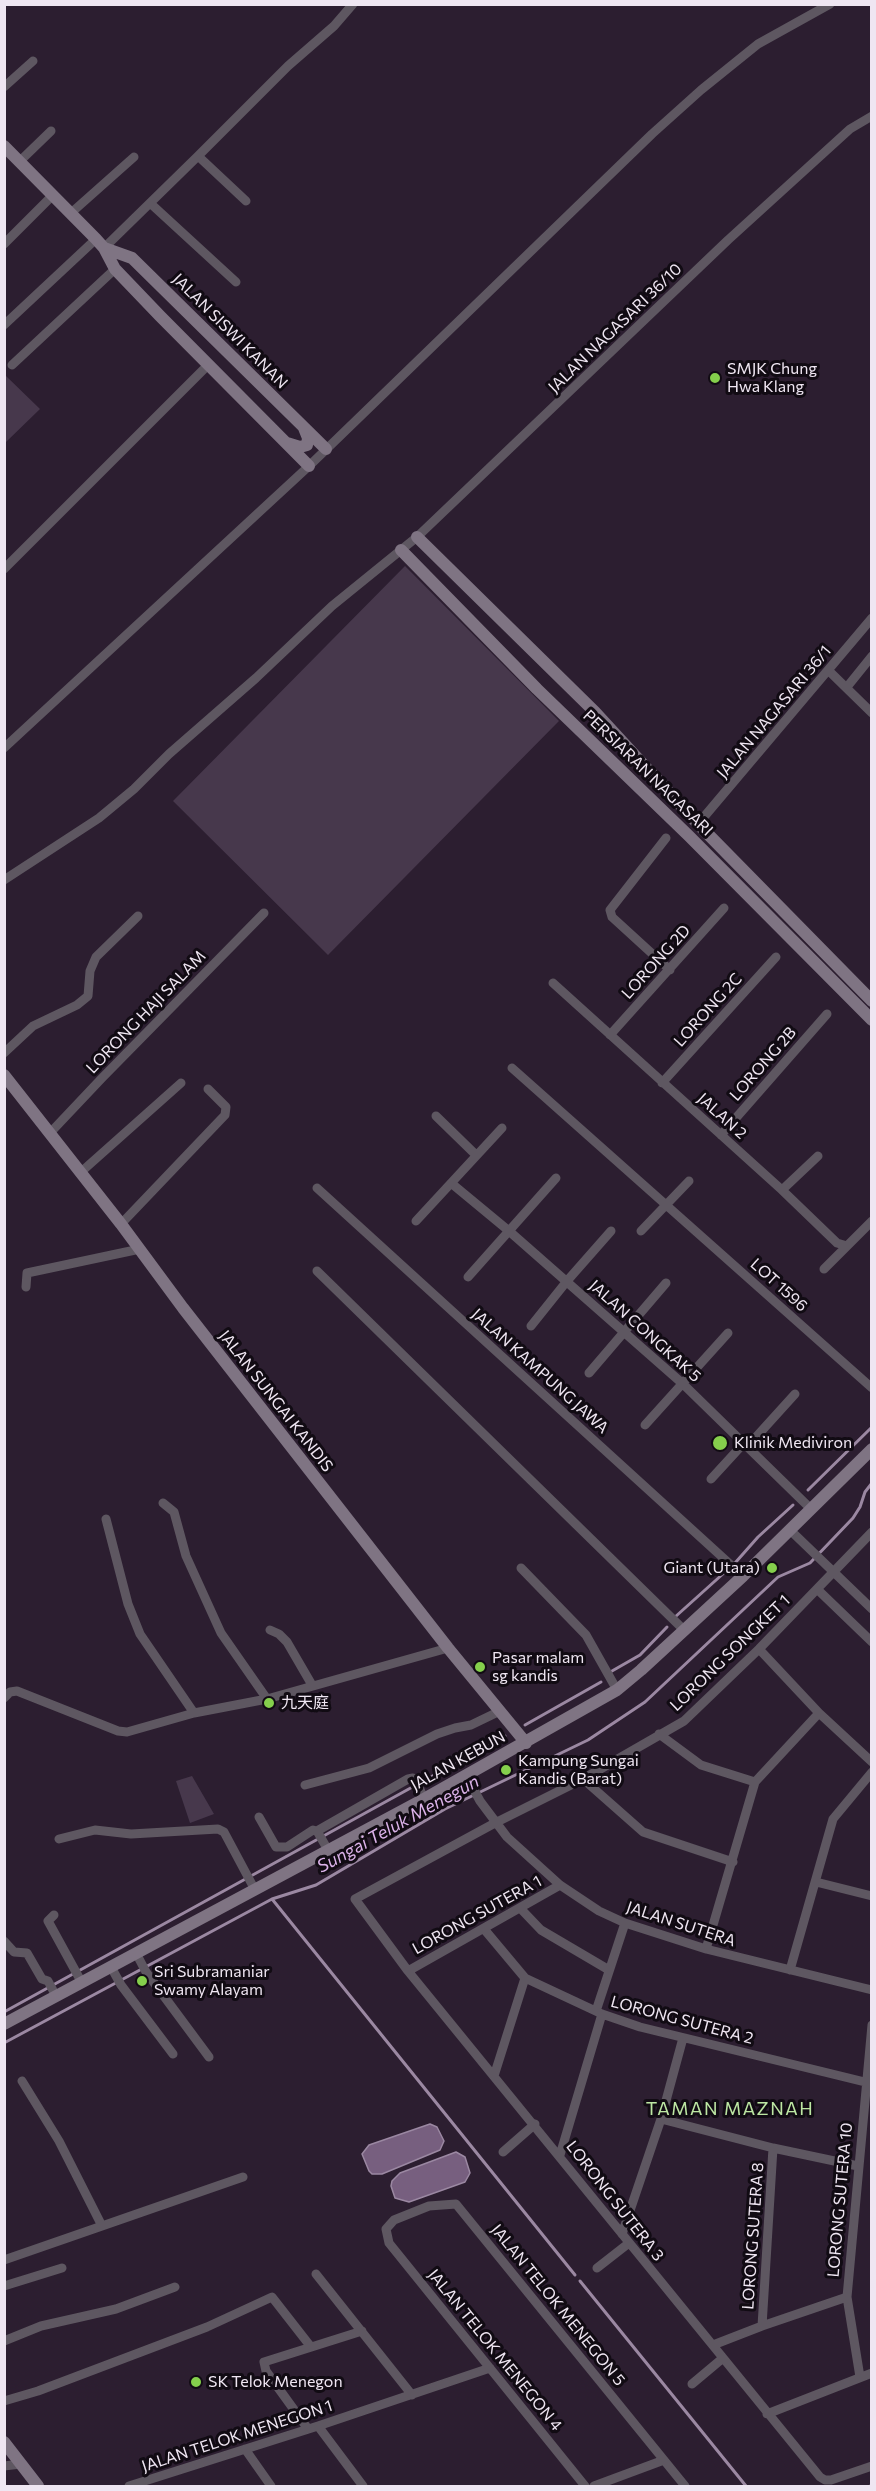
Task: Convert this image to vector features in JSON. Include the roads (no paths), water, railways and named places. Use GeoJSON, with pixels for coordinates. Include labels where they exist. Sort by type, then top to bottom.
{"type":"FeatureCollection","features":[{"type":"Feature","properties":{"kind":"street"},"geometry":{"type":"LineString","coordinates":[[4,325],[150,203],[288,66],[334,26],[352,4]]}},
{"type":"Feature","properties":{"kind":"street"},"geometry":{"type":"LineString","coordinates":[[4,748],[309,466],[701,90],[758,44],[830,4]]}},
{"type":"Feature","properties":{"kind":"street"},"geometry":{"type":"LineString","coordinates":[[4,87],[33,62]]}},
{"type":"Feature","properties":{"kind":"street","name":"JALAN NAGASARI 36/10"},"geometry":{"type":"LineString","coordinates":[[4,880],[99,818],[121,800],[332,606],[417,537],[728,240],[850,129],[872,116]]}},
{"type":"Feature","properties":{"kind":"street"},"geometry":{"type":"LineString","coordinates":[[19,162],[51,131]]}},
{"type":"Feature","properties":{"kind":"street","name":"JALAN SISWI KANAN"},"geometry":{"type":"LineString","coordinates":[[4,146],[100,243],[115,269],[309,466]]}},
{"type":"Feature","properties":{"kind":"street"},"geometry":{"type":"LineString","coordinates":[[198,156],[246,201]]}},
{"type":"Feature","properties":{"kind":"street"},"geometry":{"type":"LineString","coordinates":[[71,213],[134,158]]}},
{"type":"Feature","properties":{"kind":"street"},"geometry":{"type":"LineString","coordinates":[[4,244],[52,195]]}},
{"type":"Feature","properties":{"kind":"street"},"geometry":{"type":"LineString","coordinates":[[150,203],[236,282]]}},
{"type":"Feature","properties":{"kind":"street","name":"JALAN SISWI KANAN"},"geometry":{"type":"LineString","coordinates":[[100,243],[132,258],[326,449]]}},
{"type":"Feature","properties":{"kind":"street"},"geometry":{"type":"LineString","coordinates":[[12,365],[115,269]]}},
{"type":"Feature","properties":{"kind":"street"},"geometry":{"type":"LineString","coordinates":[[4,569],[208,365]]}},
{"type":"Feature","properties":{"kind":"street"},"geometry":{"type":"LineString","coordinates":[[285,442],[300,447],[307,445],[308,438],[303,427]]}},
{"type":"Feature","properties":{"kind":"street","name":"PERSIARAN NAGASARI"},"geometry":{"type":"LineString","coordinates":[[417,537],[595,712],[698,824],[870,996]]}},
{"type":"Feature","properties":{"kind":"street","name":"PERSIARAN NAGASARI"},"geometry":{"type":"LineString","coordinates":[[401,550],[537,689],[689,836],[872,1020]]}},
{"type":"Feature","properties":{"kind":"street"},"geometry":{"type":"LineString","coordinates":[[422,571],[418,561],[419,555],[424,552],[435,554]]}},
{"type":"Feature","properties":{"kind":"street","name":"JALAN NAGASARI 36/1"},"geometry":{"type":"LineString","coordinates":[[698,824],[872,618]]}},
{"type":"Feature","properties":{"kind":"street"},"geometry":{"type":"LineString","coordinates":[[847,687],[872,656]]}},
{"type":"Feature","properties":{"kind":"street"},"geometry":{"type":"LineString","coordinates":[[828,670],[872,713]]}},
{"type":"Feature","properties":{"kind":"street"},"geometry":{"type":"LineString","coordinates":[[666,838],[610,910],[612,917],[670,970]]}},
{"type":"Feature","properties":{"kind":"street","name":"LORONG 2D"},"geometry":{"type":"LineString","coordinates":[[610,1035],[724,909]]}},
{"type":"Feature","properties":{"kind":"street","name":"LORONG HAJI SALAM"},"geometry":{"type":"LineString","coordinates":[[50,1133],[264,913]]}},
{"type":"Feature","properties":{"kind":"street"},"geometry":{"type":"LineString","coordinates":[[4,1053],[33,1026],[76,1005],[88,996],[90,972],[96,957],[138,916]]}},
{"type":"Feature","properties":{"kind":"street","name":"LORONG 2C"},"geometry":{"type":"LineString","coordinates":[[662,1083],[776,957]]}},
{"type":"Feature","properties":{"kind":"street","name":"JALAN 2"},"geometry":{"type":"LineString","coordinates":[[553,983],[783,1190],[837,1243],[847,1246]]}},
{"type":"Feature","properties":{"kind":"street"},"geometry":{"type":"LineString","coordinates":[[858,1006],[870,996]]}},
{"type":"Feature","properties":{"kind":"street","name":"LORONG 2B"},"geometry":{"type":"LineString","coordinates":[[721,1135],[827,1014]]}},
{"type":"Feature","properties":{"kind":"street","name":"LOT 1596"},"geometry":{"type":"LineString","coordinates":[[512,1068],[872,1388]]}},
{"type":"Feature","properties":{"kind":"street","name":"JALAN SUNGAI KANDIS"},"geometry":{"type":"LineString","coordinates":[[4,1075],[448,1648],[526,1743]]}},
{"type":"Feature","properties":{"kind":"street"},"geometry":{"type":"LineString","coordinates":[[81,1172],[181,1083]]}},
{"type":"Feature","properties":{"kind":"street"},"geometry":{"type":"LineString","coordinates":[[121,1224],[225,1116],[226,1107],[208,1089]]}},
{"type":"Feature","properties":{"kind":"street"},"geometry":{"type":"LineString","coordinates":[[436,1116],[476,1155]]}},
{"type":"Feature","properties":{"kind":"street"},"geometry":{"type":"LineString","coordinates":[[416,1221],[502,1128]]}},
{"type":"Feature","properties":{"kind":"street"},"geometry":{"type":"LineString","coordinates":[[783,1190],[818,1156]]}},
{"type":"Feature","properties":{"kind":"street"},"geometry":{"type":"LineString","coordinates":[[468,1277],[556,1178]]}},
{"type":"Feature","properties":{"kind":"street"},"geometry":{"type":"LineString","coordinates":[[641,1231],[689,1181]]}},
{"type":"Feature","properties":{"kind":"street","name":"JALAN CONGKAK 5"},"geometry":{"type":"LineString","coordinates":[[451,1183],[567,1281],[682,1384],[811,1509]]}},
{"type":"Feature","properties":{"kind":"street","name":"JALAN KAMPUNG JAWA"},"geometry":{"type":"LineString","coordinates":[[317,1188],[742,1576]]}},
{"type":"Feature","properties":{"kind":"street"},"geometry":{"type":"LineString","coordinates":[[824,1269],[872,1221]]}},
{"type":"Feature","properties":{"kind":"street"},"geometry":{"type":"LineString","coordinates":[[531,1326],[611,1231]]}},
{"type":"Feature","properties":{"kind":"street"},"geometry":{"type":"LineString","coordinates":[[26,1287],[27,1273],[140,1249]]}},
{"type":"Feature","properties":{"kind":"street"},"geometry":{"type":"LineString","coordinates":[[317,1271],[685,1631]]}},
{"type":"Feature","properties":{"kind":"street"},"geometry":{"type":"LineString","coordinates":[[589,1373],[666,1283]]}},
{"type":"Feature","properties":{"kind":"street"},"geometry":{"type":"LineString","coordinates":[[645,1425],[728,1333]]}},
{"type":"Feature","properties":{"kind":"street"},"geometry":{"type":"LineString","coordinates":[[711,1479],[795,1394]]}},
{"type":"Feature","properties":{"kind":"street","name":"JALAN KEBUN"},"geometry":{"type":"LineString","coordinates":[[4,2024],[53,1990],[78,1977],[111,1967],[136,1953],[322,1839],[424,1799],[617,1690],[685,1631],[872,1449]]}},
{"type":"Feature","properties":{"kind":"street"},"geometry":{"type":"LineString","coordinates":[[164,1503],[174,1512],[186,1556],[221,1633],[267,1699]]}},
{"type":"Feature","properties":{"kind":"street"},"geometry":{"type":"LineString","coordinates":[[106,1519],[128,1604],[140,1634],[194,1713]]}},
{"type":"Feature","properties":{"kind":"street"},"geometry":{"type":"LineString","coordinates":[[790,1530],[872,1609]]}},
{"type":"Feature","properties":{"kind":"street","name":"LORONG SONGKET 1"},"geometry":{"type":"LineString","coordinates":[[355,1899],[495,1823],[583,1779],[684,1721],[759,1649],[872,1532]]}},
{"type":"Feature","properties":{"kind":"street"},"geometry":{"type":"LineString","coordinates":[[521,1568],[586,1635],[617,1690]]}},
{"type":"Feature","properties":{"kind":"street"},"geometry":{"type":"LineString","coordinates":[[817,1588],[872,1642]]}},
{"type":"Feature","properties":{"kind":"street"},"geometry":{"type":"LineString","coordinates":[[270,1630],[279,1634],[287,1642],[312,1685]]}},
{"type":"Feature","properties":{"kind":"street"},"geometry":{"type":"LineString","coordinates":[[4,1698],[10,1692],[17,1691],[118,1731],[127,1732],[194,1713],[267,1699],[448,1648]]}},
{"type":"Feature","properties":{"kind":"street"},"geometry":{"type":"LineString","coordinates":[[759,1649],[819,1713],[872,1762]]}},
{"type":"Feature","properties":{"kind":"street"},"geometry":{"type":"LineString","coordinates":[[304,1785],[369,1768],[437,1734],[471,1725],[500,1711]]}},
{"type":"Feature","properties":{"kind":"street"},"geometry":{"type":"LineString","coordinates":[[706,1949],[755,1782],[819,1713]]}},
{"type":"Feature","properties":{"kind":"street"},"geometry":{"type":"LineString","coordinates":[[659,1734],[701,1765],[755,1782]]}},
{"type":"Feature","properties":{"kind":"street"},"geometry":{"type":"LineString","coordinates":[[790,1970],[833,1819],[872,1772]]}},
{"type":"Feature","properties":{"kind":"street","name":"JALAN SUTERA"},"geometry":{"type":"LineString","coordinates":[[466,1775],[495,1823],[560,1885],[599,1911],[625,1923],[706,1949],[872,1990]]}},
{"type":"Feature","properties":{"kind":"street"},"geometry":{"type":"LineString","coordinates":[[259,1817],[276,1847],[287,1847],[313,1830],[322,1839],[398,1783],[412,1778],[417,1783],[424,1799]]}},
{"type":"Feature","properties":{"kind":"street"},"geometry":{"type":"LineString","coordinates":[[583,1779],[643,1832],[733,1862]]}},
{"type":"Feature","properties":{"kind":"street"},"geometry":{"type":"LineString","coordinates":[[59,1839],[95,1830],[131,1834],[218,1829],[224,1832],[251,1881]]}},
{"type":"Feature","properties":{"kind":"street"},"geometry":{"type":"LineString","coordinates":[[816,1882],[872,1896]]}},
{"type":"Feature","properties":{"kind":"street","name":"LORONG SUTERA 1"},"geometry":{"type":"LineString","coordinates":[[408,1971],[560,1885]]}},
{"type":"Feature","properties":{"kind":"street","name":"LORONG SUTERA 3"},"geometry":{"type":"LineString","coordinates":[[355,1899],[408,1971],[535,2124],[628,2243],[767,2414],[825,2480],[872,2466]]}},
{"type":"Feature","properties":{"kind":"street"},"geometry":{"type":"LineString","coordinates":[[519,1908],[541,1930],[609,1970]]}},
{"type":"Feature","properties":{"kind":"street"},"geometry":{"type":"LineString","coordinates":[[54,1915],[48,1921],[78,1977]]}},
{"type":"Feature","properties":{"kind":"street"},"geometry":{"type":"LineString","coordinates":[[560,2155],[609,1970],[625,1923]]}},
{"type":"Feature","properties":{"kind":"street","name":"LORONG SUTERA 2"},"geometry":{"type":"LineString","coordinates":[[484,1929],[525,1978],[599,2013],[683,2038],[865,2082]]}},
{"type":"Feature","properties":{"kind":"street"},"geometry":{"type":"LineString","coordinates":[[4,1941],[15,1952],[27,1953],[42,1979],[48,1981],[53,1990]]}},
{"type":"Feature","properties":{"kind":"street"},"geometry":{"type":"LineString","coordinates":[[136,1953],[145,1969],[209,2057]]}},
{"type":"Feature","properties":{"kind":"street"},"geometry":{"type":"LineString","coordinates":[[111,1967],[119,1982],[173,2054]]}},
{"type":"Feature","properties":{"kind":"street"},"geometry":{"type":"LineString","coordinates":[[494,2076],[525,1978]]}},
{"type":"Feature","properties":{"kind":"street","name":"LORONG SUTERA 10"},"geometry":{"type":"LineString","coordinates":[[860,2377],[848,2297],[865,2082],[872,2025]]}},
{"type":"Feature","properties":{"kind":"street"},"geometry":{"type":"LineString","coordinates":[[622,2234],[661,2119],[683,2038]]}},
{"type":"Feature","properties":{"kind":"street"},"geometry":{"type":"LineString","coordinates":[[21,2081],[59,2141],[102,2226]]}},
{"type":"Feature","properties":{"kind":"street"},"geometry":{"type":"LineString","coordinates":[[661,2119],[773,2148],[858,2166]]}},
{"type":"Feature","properties":{"kind":"street"},"geometry":{"type":"LineString","coordinates":[[503,2152],[535,2124]]}},
{"type":"Feature","properties":{"kind":"street","name":"LORONG SUTERA 8"},"geometry":{"type":"LineString","coordinates":[[762,2326],[773,2148]]}},
{"type":"Feature","properties":{"kind":"street"},"geometry":{"type":"LineString","coordinates":[[4,2260],[243,2177]]}},
{"type":"Feature","properties":{"kind":"street","name":"JALAN TELOK MENEGON 5"},"geometry":{"type":"LineString","coordinates":[[386,2229],[394,2220],[429,2206],[456,2204],[685,2487]]}},
{"type":"Feature","properties":{"kind":"street","name":"JALAN TELOK MENEGON 4"},"geometry":{"type":"LineString","coordinates":[[386,2229],[390,2243],[585,2487]]}},
{"type":"Feature","properties":{"kind":"street"},"geometry":{"type":"LineString","coordinates":[[597,2268],[628,2243]]}},
{"type":"Feature","properties":{"kind":"street"},"geometry":{"type":"LineString","coordinates":[[4,2286],[63,2268]]}},
{"type":"Feature","properties":{"kind":"street"},"geometry":{"type":"LineString","coordinates":[[316,2274],[412,2396]]}},
{"type":"Feature","properties":{"kind":"street"},"geometry":{"type":"LineString","coordinates":[[4,2341],[41,2326],[116,2309],[175,2287]]}},
{"type":"Feature","properties":{"kind":"street"},"geometry":{"type":"LineString","coordinates":[[4,2401],[38,2391],[207,2326],[272,2297],[311,2347]]}},
{"type":"Feature","properties":{"kind":"street"},"geometry":{"type":"LineString","coordinates":[[713,2345],[848,2297]]}},
{"type":"Feature","properties":{"kind":"street"},"geometry":{"type":"LineString","coordinates":[[308,2429],[266,2371],[264,2362],[362,2331]]}},
{"type":"Feature","properties":{"kind":"street"},"geometry":{"type":"LineString","coordinates":[[692,2384],[723,2358]]}},
{"type":"Feature","properties":{"kind":"street","name":"JALAN TELOK MENEGON 1"},"geometry":{"type":"LineString","coordinates":[[129,2487],[412,2396],[490,2368]]}},
{"type":"Feature","properties":{"kind":"street"},"geometry":{"type":"LineString","coordinates":[[767,2414],[872,2373]]}},
{"type":"Feature","properties":{"kind":"street"},"geometry":{"type":"LineString","coordinates":[[318,2426],[363,2487]]}},
{"type":"Feature","properties":{"kind":"street"},"geometry":{"type":"LineString","coordinates":[[4,2442],[38,2487]]}},
{"type":"Feature","properties":{"kind":"street"},"geometry":{"type":"LineString","coordinates":[[245,2449],[271,2487]]}},
{"type":"Feature","properties":{"kind":"street"},"geometry":{"type":"LineString","coordinates":[[594,2487],[663,2460]]}},
{"type":"Feature","properties":{"kind":"street"},"geometry":{"type":"LineString","coordinates":[[4,2466],[21,2464]]}},
{"type":"Feature","properties":{"kind":"waterway"},"geometry":{"type":"LineString","coordinates":[[808,1490],[872,1427]]}},
{"type":"Feature","properties":{"kind":"waterway","name":"Sungai Teluk Menegun"},"geometry":{"type":"LineString","coordinates":[[4,2043],[272,1899],[316,1885],[445,1809],[588,1740],[645,1702],[778,1577],[810,1563],[853,1518],[865,1492],[872,1483]]}},
{"type":"Feature","properties":{"kind":"waterway"},"geometry":{"type":"LineString","coordinates":[[735,1563],[758,1537],[793,1505]]}},
{"type":"Feature","properties":{"kind":"waterway"},"geometry":{"type":"LineString","coordinates":[[675,1617],[725,1572]]}},
{"type":"Feature","properties":{"kind":"waterway"},"geometry":{"type":"LineString","coordinates":[[612,1671],[640,1655],[667,1627]]}},
{"type":"Feature","properties":{"kind":"waterway"},"geometry":{"type":"LineString","coordinates":[[525,1725],[601,1682]]}},
{"type":"Feature","properties":{"kind":"waterway"},"geometry":{"type":"LineString","coordinates":[[4,2012],[505,1736]]}},
{"type":"Feature","properties":{"kind":"waterway"},"geometry":{"type":"LineString","coordinates":[[272,1899],[575,2275]]}},
{"type":"Feature","properties":{"kind":"waterway"},"geometry":{"type":"LineString","coordinates":[[580,2281],[746,2486]]}},
{"type":"Feature","properties":{"kind":"place","name":"SMJK Chung Hwa Klang"},"geometry":{"type":"Point","coordinates":[715,378]}},
{"type":"Feature","properties":{"kind":"place","name":"Klinik Mediviron"},"geometry":{"type":"Point","coordinates":[720,1443]}},
{"type":"Feature","properties":{"kind":"place","name":"Giant (Utara)"},"geometry":{"type":"Point","coordinates":[772,1568]}},
{"type":"Feature","properties":{"kind":"place","name":"Pasar malam sg kandis"},"geometry":{"type":"Point","coordinates":[480,1667]}},
{"type":"Feature","properties":{"kind":"place","name":"九天庭"},"geometry":{"type":"Point","coordinates":[269,1703]}},
{"type":"Feature","properties":{"kind":"place","name":"Kampung Sungai Kandis (Barat)"},"geometry":{"type":"Point","coordinates":[506,1770]}},
{"type":"Feature","properties":{"kind":"place","name":"Sri Subramaniar Swamy Alayam"},"geometry":{"type":"Point","coordinates":[142,1981]}},
{"type":"Feature","properties":{"kind":"place","name":"SK Telok Menegon"},"geometry":{"type":"Point","coordinates":[196,2382]}},
{"type":"Feature","properties":{"kind":"district","name":"TAMAN MAZNAH"},"geometry":{"type":"Point","coordinates":[730,2109]}}]}
